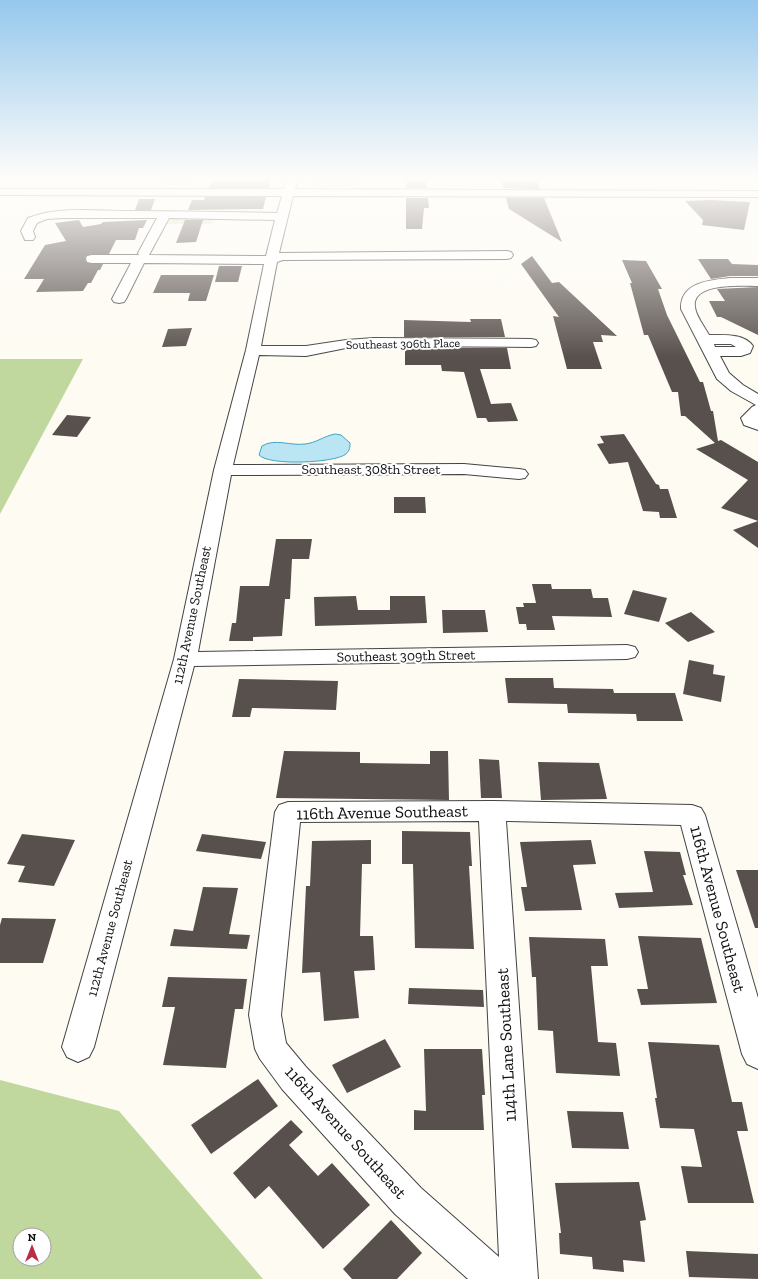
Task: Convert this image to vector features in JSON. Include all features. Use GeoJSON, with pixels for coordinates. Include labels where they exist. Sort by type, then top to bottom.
{"type":"FeatureCollection","features":[{"type":"Feature","properties":{"kind":"street"},"geometry":{"type":"LineString","coordinates":[[119,299],[151,239]]}},
{"type":"Feature","properties":{"kind":"street","name":"112th Avenue Southeast"},"geometry":{"type":"LineString","coordinates":[[78,1047],[185,659],[223,470],[277,239]]}},
{"type":"Feature","properties":{"kind":"street"},"geometry":{"type":"LineString","coordinates":[[92,259],[142,256],[271,260],[282,256],[507,255]]}},
{"type":"Feature","properties":{"kind":"street"},"geometry":{"type":"LineString","coordinates":[[758,282],[732,282],[696,285],[688,299],[688,309],[723,376],[737,388],[758,401]]}},
{"type":"Feature","properties":{"kind":"street","name":"Southeast 306th Place"},"geometry":{"type":"LineString","coordinates":[[252,350],[306,350],[368,342],[531,343]]}},
{"type":"Feature","properties":{"kind":"street"},"geometry":{"type":"LineString","coordinates":[[758,410],[749,418],[754,424],[758,425]]}},
{"type":"Feature","properties":{"kind":"street","name":"Southeast 308th Street"},"geometry":{"type":"LineString","coordinates":[[223,470],[464,469],[519,474]]}},
{"type":"Feature","properties":{"kind":"street","name":"Southeast 309th Street"},"geometry":{"type":"LineString","coordinates":[[185,659],[627,652]]}},
{"type":"Feature","properties":{"kind":"street","name":"116th Avenue Southeast"},"geometry":{"type":"LineString","coordinates":[[496,1279],[408,1201],[294,1078],[271,1049],[265,1016],[288,812],[492,811],[692,815],[758,1054]]}},
{"type":"Feature","properties":{"kind":"street","name":"114th Lane Southeast"},"geometry":{"type":"LineString","coordinates":[[492,811],[519,1279]]}},
{"type":"Feature","properties":{"kind":"green space"},"geometry":{"type":"Polygon","coordinates":[[[0,359],[83,359],[0,514],[0,359]]]}},
{"type":"Feature","properties":{"kind":"green space"},"geometry":{"type":"Polygon","coordinates":[[[0,1080],[119,1111],[263,1279],[0,1279],[0,1080]]]}},
{"type":"Feature","properties":{"kind":"water"},"geometry":{"type":"Polygon","coordinates":[[[335,434],[341,435],[350,443],[350,448],[347,453],[340,457],[329,460],[288,462],[275,461],[259,455],[262,446],[267,444],[277,442],[305,444],[335,434]]]}},
{"type":"Feature","properties":{"kind":"building"},"geometry":{"type":"Polygon","coordinates":[[[65,239],[135,239],[135,240],[116,240],[109,254],[92,254],[86,256],[85,259],[87,263],[103,264],[91,283],[88,283],[83,291],[36,292],[44,279],[24,279],[45,245],[66,241],[65,239]]]}},
{"type":"Feature","properties":{"kind":"building"},"geometry":{"type":"Polygon","coordinates":[[[178,239],[197,239],[196,242],[176,243],[178,239]]]}},
{"type":"Feature","properties":{"kind":"building"},"geometry":{"type":"Polygon","coordinates":[[[532,256],[552,283],[559,282],[617,336],[601,335],[603,342],[593,342],[602,369],[567,369],[553,316],[559,317],[521,264],[532,256]]]}},
{"type":"Feature","properties":{"kind":"building"},"geometry":{"type":"Polygon","coordinates":[[[698,259],[728,259],[732,264],[758,265],[758,276],[730,276],[711,279],[698,259]]]}},
{"type":"Feature","properties":{"kind":"building"},"geometry":{"type":"Polygon","coordinates":[[[622,260],[646,261],[662,289],[658,289],[667,315],[700,382],[703,382],[711,411],[713,411],[718,441],[721,440],[758,462],[758,521],[721,508],[748,480],[696,449],[715,443],[685,416],[681,416],[678,392],[672,392],[648,335],[644,335],[630,283],[632,283],[622,260]]]}},
{"type":"Feature","properties":{"kind":"building"},"geometry":{"type":"Polygon","coordinates":[[[219,266],[242,266],[238,282],[215,282],[219,266]]]}},
{"type":"Feature","properties":{"kind":"building"},"geometry":{"type":"Polygon","coordinates":[[[161,275],[214,275],[206,301],[188,301],[190,293],[153,293],[161,275]]]}},
{"type":"Feature","properties":{"kind":"building"},"geometry":{"type":"Polygon","coordinates":[[[758,287],[758,335],[721,317],[717,317],[709,301],[725,301],[717,289],[758,287]]]}},
{"type":"Feature","properties":{"kind":"building"},"geometry":{"type":"Polygon","coordinates":[[[470,319],[501,319],[505,337],[404,337],[404,320],[471,322],[470,319]]]}},
{"type":"Feature","properties":{"kind":"building"},"geometry":{"type":"Polygon","coordinates":[[[192,328],[186,346],[162,347],[168,329],[192,328]]]}},
{"type":"Feature","properties":{"kind":"building"},"geometry":{"type":"Polygon","coordinates":[[[405,348],[507,348],[511,369],[480,369],[491,404],[511,403],[518,421],[488,422],[486,418],[477,418],[464,372],[442,371],[441,365],[405,365],[405,348]]]}},
{"type":"Feature","properties":{"kind":"building"},"geometry":{"type":"Polygon","coordinates":[[[67,415],[91,417],[77,437],[52,435],[67,415]]]}},
{"type":"Feature","properties":{"kind":"building"},"geometry":{"type":"Polygon","coordinates":[[[624,434],[656,484],[659,485],[660,489],[668,489],[677,518],[660,518],[659,512],[643,511],[628,462],[609,464],[597,444],[604,443],[600,436],[624,434]]]}},
{"type":"Feature","properties":{"kind":"building"},"geometry":{"type":"Polygon","coordinates":[[[394,497],[425,497],[426,513],[394,513],[394,497]]]}},
{"type":"Feature","properties":{"kind":"building"},"geometry":{"type":"Polygon","coordinates":[[[758,521],[758,548],[733,530],[758,521]]]}},
{"type":"Feature","properties":{"kind":"building"},"geometry":{"type":"Polygon","coordinates":[[[276,539],[312,539],[309,559],[292,559],[290,599],[285,599],[282,636],[253,637],[253,641],[229,641],[232,623],[236,623],[240,586],[269,586],[276,539]]]}},
{"type":"Feature","properties":{"kind":"building"},"geometry":{"type":"Polygon","coordinates":[[[532,584],[551,584],[552,589],[591,589],[593,598],[608,598],[612,617],[552,616],[555,630],[527,630],[526,624],[519,624],[516,607],[524,607],[523,603],[536,603],[532,584]]]}},
{"type":"Feature","properties":{"kind":"building"},"geometry":{"type":"Polygon","coordinates":[[[633,590],[667,598],[659,622],[624,614],[633,590]]]}},
{"type":"Feature","properties":{"kind":"building"},"geometry":{"type":"Polygon","coordinates":[[[356,596],[358,610],[390,610],[390,596],[425,596],[427,623],[315,626],[314,597],[356,596]]]}},
{"type":"Feature","properties":{"kind":"building"},"geometry":{"type":"Polygon","coordinates":[[[442,610],[485,610],[488,632],[443,633],[442,610]]]}},
{"type":"Feature","properties":{"kind":"building"},"geometry":{"type":"Polygon","coordinates":[[[691,612],[715,632],[688,642],[665,623],[691,612]]]}},
{"type":"Feature","properties":{"kind":"building"},"geometry":{"type":"Polygon","coordinates":[[[689,660],[714,665],[713,674],[725,676],[721,702],[683,694],[689,660]]]}},
{"type":"Feature","properties":{"kind":"building"},"geometry":{"type":"Polygon","coordinates":[[[505,678],[553,678],[554,688],[613,689],[614,693],[675,693],[683,721],[637,721],[636,714],[568,713],[567,704],[508,703],[505,678]]]}},
{"type":"Feature","properties":{"kind":"building"},"geometry":{"type":"Polygon","coordinates":[[[239,679],[338,681],[336,710],[252,708],[250,717],[232,717],[239,679]]]}},
{"type":"Feature","properties":{"kind":"building"},"geometry":{"type":"Polygon","coordinates":[[[284,751],[360,752],[360,763],[430,764],[430,751],[448,751],[449,800],[276,798],[284,751]]]}},
{"type":"Feature","properties":{"kind":"building"},"geometry":{"type":"Polygon","coordinates":[[[479,759],[499,760],[502,798],[481,798],[479,759]]]}},
{"type":"Feature","properties":{"kind":"building"},"geometry":{"type":"Polygon","coordinates":[[[538,762],[599,763],[607,799],[541,800],[538,762]]]}},
{"type":"Feature","properties":{"kind":"building"},"geometry":{"type":"Polygon","coordinates":[[[402,831],[470,832],[472,866],[469,866],[474,949],[415,948],[413,864],[402,864],[402,831]]]}},
{"type":"Feature","properties":{"kind":"building"},"geometry":{"type":"Polygon","coordinates":[[[22,834],[75,840],[54,886],[18,882],[25,866],[7,864],[22,834]]]}},
{"type":"Feature","properties":{"kind":"building"},"geometry":{"type":"Polygon","coordinates":[[[202,834],[266,842],[261,859],[196,851],[202,834]]]}},
{"type":"Feature","properties":{"kind":"building"},"geometry":{"type":"Polygon","coordinates":[[[371,840],[371,864],[362,864],[360,936],[373,936],[375,970],[354,971],[359,1018],[324,1021],[320,972],[302,973],[306,886],[310,886],[312,841],[371,840]]]}},
{"type":"Feature","properties":{"kind":"building"},"geometry":{"type":"Polygon","coordinates":[[[591,840],[596,864],[573,865],[582,910],[525,911],[521,887],[527,887],[520,842],[591,840]]]}},
{"type":"Feature","properties":{"kind":"building"},"geometry":{"type":"Polygon","coordinates":[[[644,851],[680,852],[686,875],[683,875],[693,905],[619,908],[615,893],[653,892],[644,851]]]}},
{"type":"Feature","properties":{"kind":"building"},"geometry":{"type":"Polygon","coordinates":[[[736,870],[758,870],[758,928],[755,928],[736,870]]]}},
{"type":"Feature","properties":{"kind":"building"},"geometry":{"type":"Polygon","coordinates":[[[203,887],[238,888],[229,934],[250,935],[247,949],[170,946],[174,929],[193,931],[203,887]]]}},
{"type":"Feature","properties":{"kind":"building"},"geometry":{"type":"Polygon","coordinates":[[[2,918],[56,919],[43,963],[0,963],[0,925],[2,918]]]}},
{"type":"Feature","properties":{"kind":"building"},"geometry":{"type":"Polygon","coordinates":[[[638,936],[701,938],[717,1003],[641,1005],[637,989],[648,989],[638,936]]]}},
{"type":"Feature","properties":{"kind":"building"},"geometry":{"type":"Polygon","coordinates":[[[529,937],[605,939],[608,966],[591,966],[598,1042],[616,1043],[620,1076],[556,1073],[553,1031],[538,1030],[536,977],[532,977],[529,937]]]}},
{"type":"Feature","properties":{"kind":"building"},"geometry":{"type":"Polygon","coordinates":[[[168,977],[247,979],[243,1009],[235,1009],[226,1068],[163,1065],[175,1007],[162,1007],[168,977]]]}},
{"type":"Feature","properties":{"kind":"building"},"geometry":{"type":"Polygon","coordinates":[[[409,988],[483,990],[484,1007],[408,1004],[409,988]]]}},
{"type":"Feature","properties":{"kind":"building"},"geometry":{"type":"Polygon","coordinates":[[[385,1039],[401,1067],[347,1093],[332,1065],[385,1039]]]}},
{"type":"Feature","properties":{"kind":"building"},"geometry":{"type":"Polygon","coordinates":[[[648,1042],[719,1045],[732,1102],[742,1102],[748,1131],[737,1131],[754,1203],[688,1203],[681,1166],[702,1167],[694,1129],[660,1128],[648,1042]]]}},
{"type":"Feature","properties":{"kind":"building"},"geometry":{"type":"Polygon","coordinates":[[[424,1049],[482,1049],[485,1095],[482,1095],[484,1130],[414,1130],[414,1110],[426,1111],[424,1049]]]}},
{"type":"Feature","properties":{"kind":"building"},"geometry":{"type":"Polygon","coordinates":[[[258,1079],[278,1106],[211,1154],[191,1125],[258,1079]]]}},
{"type":"Feature","properties":{"kind":"building"},"geometry":{"type":"Polygon","coordinates":[[[567,1111],[623,1112],[629,1149],[572,1148],[567,1111]]]}},
{"type":"Feature","properties":{"kind":"building"},"geometry":{"type":"Polygon","coordinates":[[[291,1120],[303,1132],[289,1145],[318,1176],[332,1163],[370,1205],[323,1249],[269,1186],[255,1199],[233,1173],[291,1120]]]}},
{"type":"Feature","properties":{"kind":"building"},"geometry":{"type":"Polygon","coordinates":[[[639,1182],[646,1220],[640,1221],[645,1262],[623,1260],[624,1272],[593,1269],[592,1257],[560,1254],[559,1233],[561,1233],[555,1183],[639,1182]]]}},
{"type":"Feature","properties":{"kind":"building"},"geometry":{"type":"Polygon","coordinates":[[[391,1220],[422,1253],[397,1279],[352,1279],[343,1269],[391,1220]]]}},
{"type":"Feature","properties":{"kind":"building"},"geometry":{"type":"Polygon","coordinates":[[[686,1251],[758,1254],[758,1279],[689,1277],[686,1251]]]}}]}
